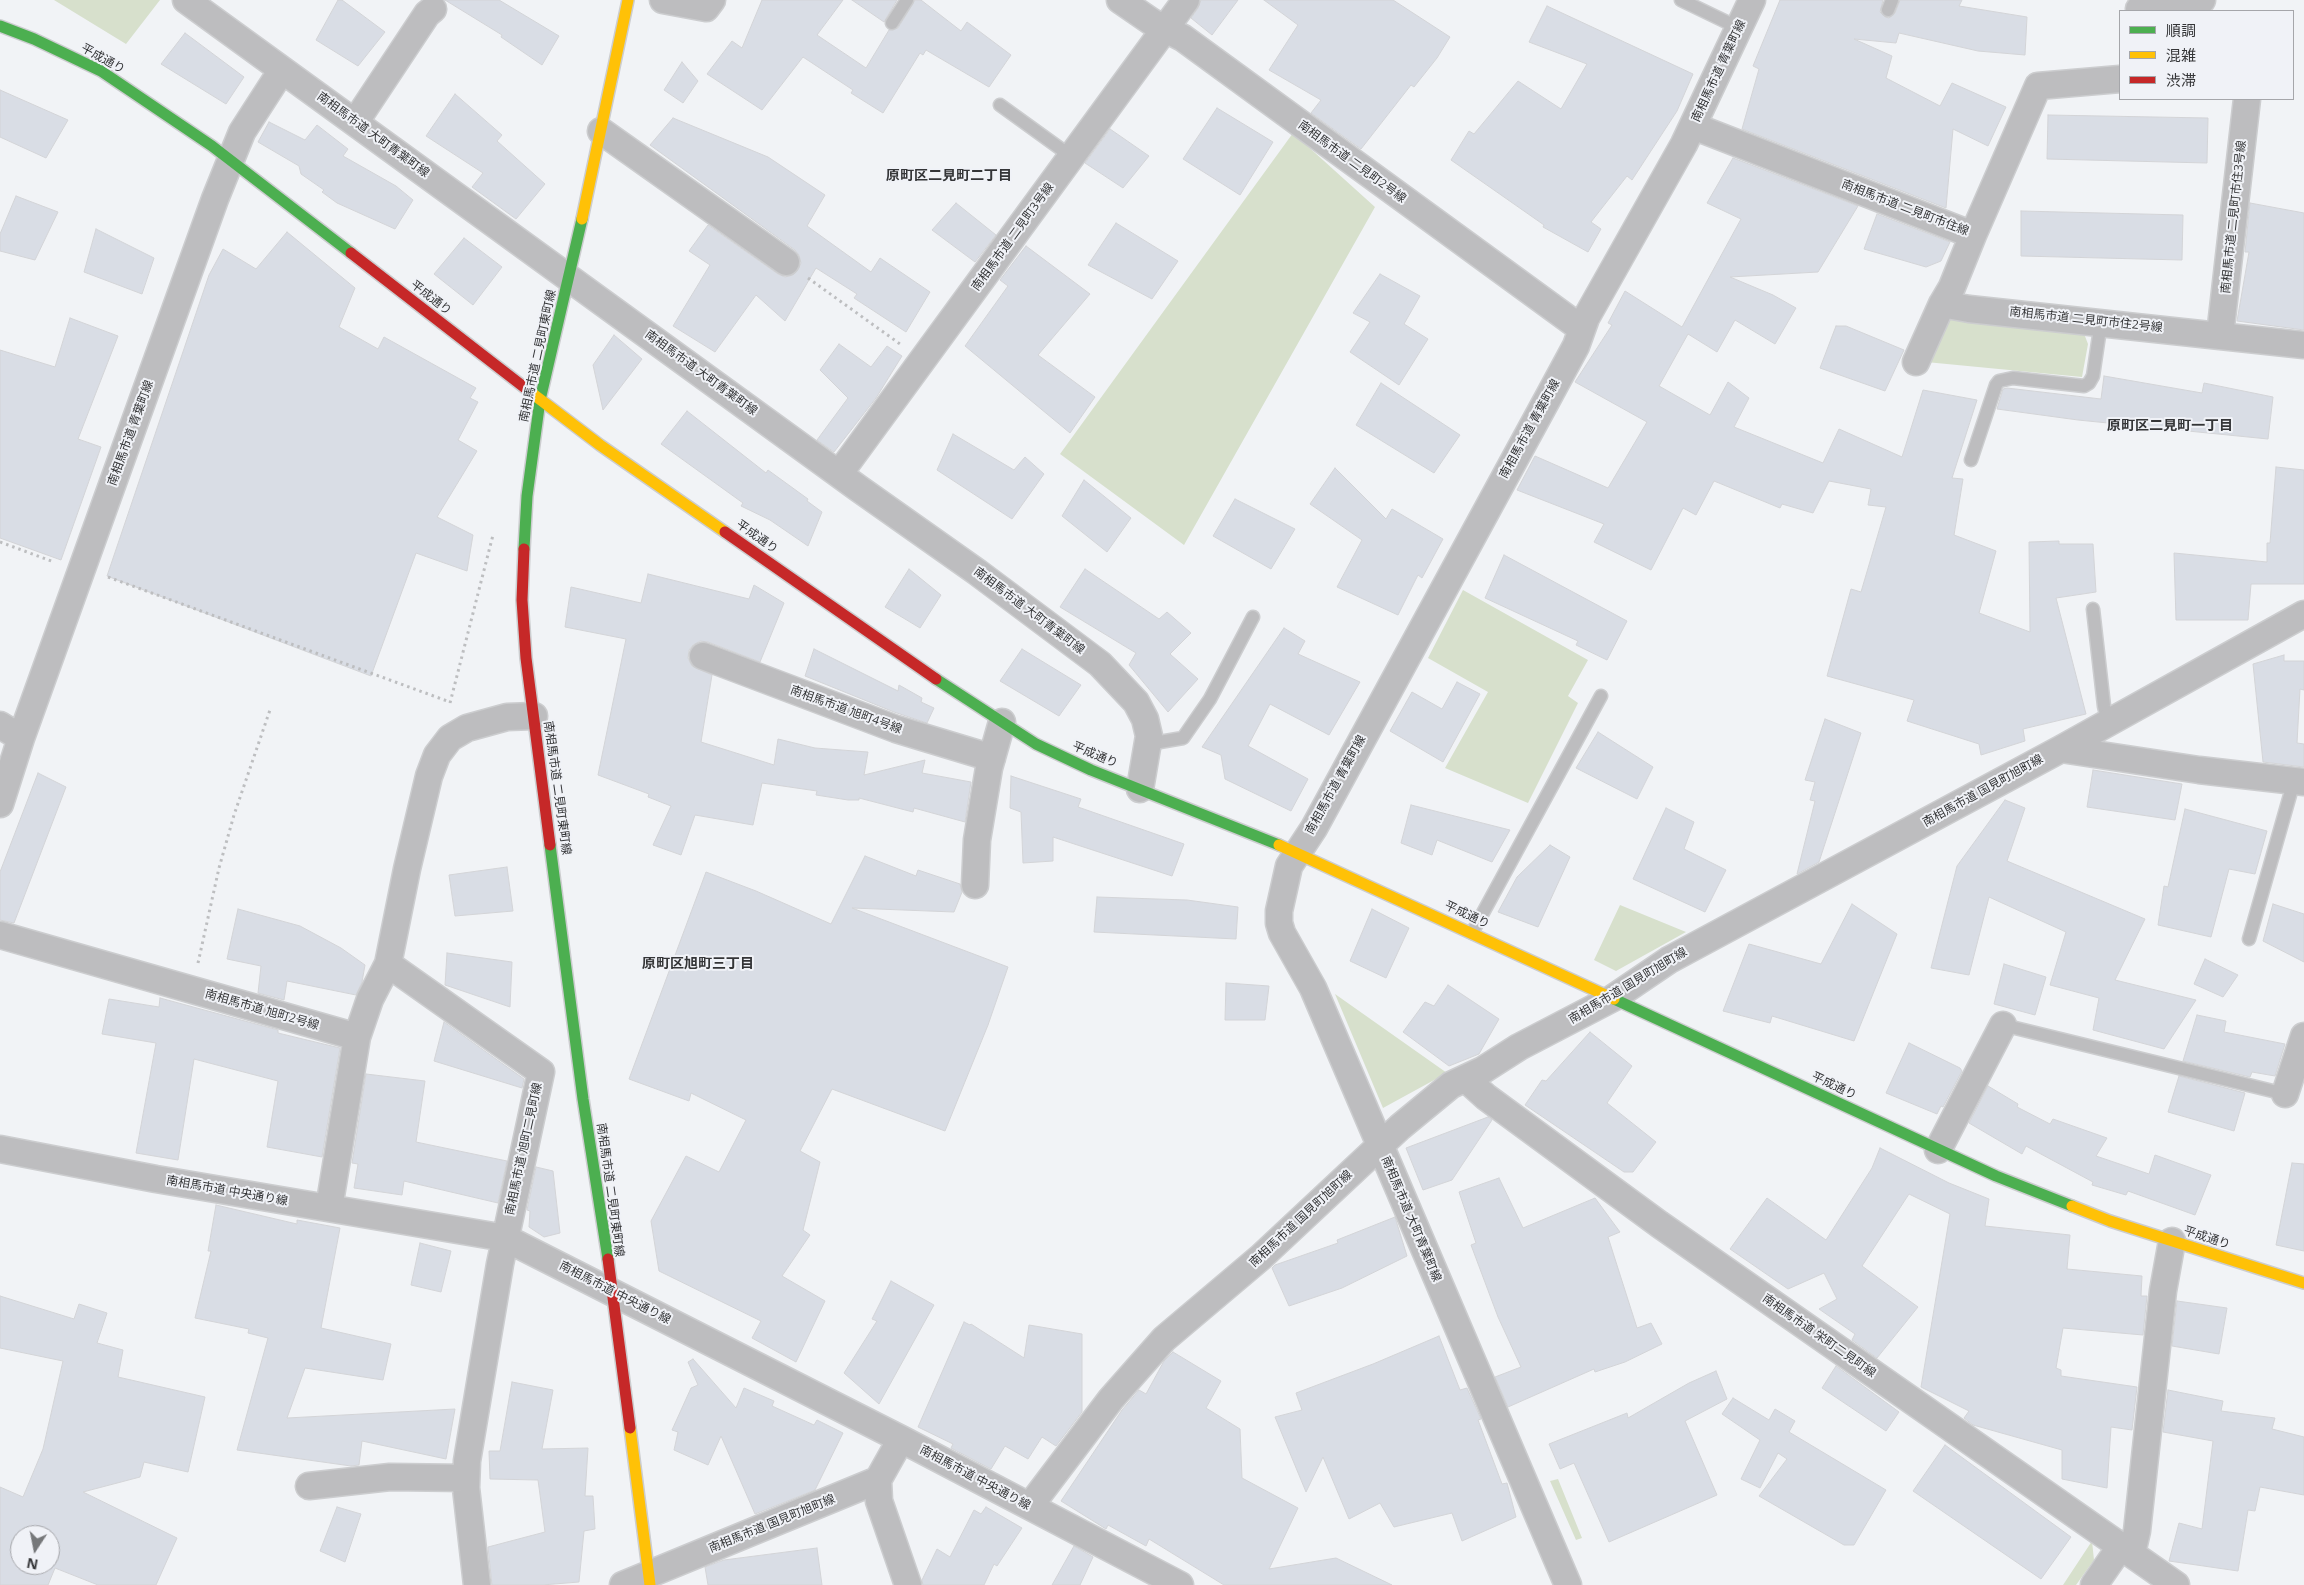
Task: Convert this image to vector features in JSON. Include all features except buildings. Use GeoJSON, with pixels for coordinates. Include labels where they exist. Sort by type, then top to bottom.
{"type":"FeatureCollection","features":[{"type":"Feature","properties":{"kind":"street","name":"南相馬市道 大町青葉町線"},"geometry":{"type":"LineString","coordinates":[[186,0],[356,121],[839,474],[977,572],[1100,664],[1136,702],[1145,719],[1149,736],[1140,788]]}},
{"type":"Feature","properties":{"kind":"street","name":"南相馬市道 二見町東町線"},"geometry":{"type":"LineString","coordinates":[[628,0],[570,278],[540,400],[527,496],[522,600],[523,629],[580,1072],[613,1293],[649,1580]]}},
{"type":"Feature","properties":{"kind":"street"},"geometry":{"type":"LineString","coordinates":[[663,0],[706,8],[712,0]]}},
{"type":"Feature","properties":{"kind":"street","name":"南相馬市道 二見町2号線"},"geometry":{"type":"LineString","coordinates":[[1120,0],[1152,22],[1183,38],[1582,329]]}},
{"type":"Feature","properties":{"kind":"street","name":"南相馬市道 二見町3号線"},"geometry":{"type":"LineString","coordinates":[[839,474],[1167,29],[1186,0]]}},
{"type":"Feature","properties":{"kind":"street","name":"南相馬市道 青葉町線"},"geometry":{"type":"LineString","coordinates":[[1296,852],[1314,828],[1554,388],[1576,346],[1582,329],[1693,126],[1752,0]]}},
{"type":"Feature","properties":{"kind":"street"},"geometry":{"type":"LineString","coordinates":[[2181,10],[2187,9],[2202,0]]}},
{"type":"Feature","properties":{"kind":"street"},"geometry":{"type":"LineString","coordinates":[[356,121],[433,3]]}},
{"type":"Feature","properties":{"kind":"street"},"geometry":{"type":"LineString","coordinates":[[2139,7],[2163,10]]}},
{"type":"Feature","properties":{"kind":"street","name":"平成通り"},"geometry":{"type":"LineString","coordinates":[[0,26],[34,39],[101,71],[231,161],[540,400],[879,639],[1036,744],[1091,770],[1296,852],[1938,1150],[2052,1200],[2304,1284]]}},
{"type":"Feature","properties":{"kind":"street","name":"南相馬市道 青葉町線"},"geometry":{"type":"LineString","coordinates":[[0,804],[11,732],[82,570],[242,132],[282,70]]}},
{"type":"Feature","properties":{"kind":"street","name":"南相馬市道 二見町市住線"},"geometry":{"type":"LineString","coordinates":[[1693,126],[1973,235],[2038,86],[2119,79]]}},
{"type":"Feature","properties":{"kind":"street","name":"南相馬市道 二見町市住3号線"},"geometry":{"type":"LineString","coordinates":[[2220,335],[2247,100]]}},
{"type":"Feature","properties":{"kind":"street"},"geometry":{"type":"LineString","coordinates":[[600,131],[786,262]]}},
{"type":"Feature","properties":{"kind":"street"},"geometry":{"type":"LineString","coordinates":[[1916,362],[1942,304],[1952,287],[1973,235]]}},
{"type":"Feature","properties":{"kind":"street","name":"南相馬市道 二見町市住2号線"},"geometry":{"type":"LineString","coordinates":[[1942,304],[1969,309],[2304,345]]}},
{"type":"Feature","properties":{"kind":"street","name":"南相馬市道 国見町旭町線"},"geometry":{"type":"LineString","coordinates":[[1030,1506],[1110,1399],[1164,1339],[1261,1257],[1380,1146],[1451,1085],[1613,998],[1669,960],[2061,749],[2304,614]]}},
{"type":"Feature","properties":{"kind":"street","name":"南相馬市道 旭町4号線"},"geometry":{"type":"LineString","coordinates":[[703,656],[896,729],[992,758]]}},
{"type":"Feature","properties":{"kind":"street"},"geometry":{"type":"LineString","coordinates":[[329,1208],[357,1037],[370,999],[388,964],[426,785],[437,755],[450,738],[467,728],[507,717],[534,716]]}},
{"type":"Feature","properties":{"kind":"street"},"geometry":{"type":"LineString","coordinates":[[975,885],[977,840],[992,758],[1002,722]]}},
{"type":"Feature","properties":{"kind":"street"},"geometry":{"type":"LineString","coordinates":[[2061,749],[2199,770],[2299,782]]}},
{"type":"Feature","properties":{"kind":"street","name":"南相馬市道 大町青葉町線"},"geometry":{"type":"LineString","coordinates":[[1296,852],[1285,880],[1279,923],[1313,988],[1568,1585]]}},
{"type":"Feature","properties":{"kind":"street","name":"南相馬市道 旭町2号線"},"geometry":{"type":"LineString","coordinates":[[0,935],[357,1037]]}},
{"type":"Feature","properties":{"kind":"street","name":"南相馬市道 旭町二見町線"},"geometry":{"type":"LineString","coordinates":[[388,964],[542,1072],[505,1238],[465,1478],[477,1585]]}},
{"type":"Feature","properties":{"kind":"street"},"geometry":{"type":"LineString","coordinates":[[1938,1150],[2003,1025]]}},
{"type":"Feature","properties":{"kind":"street"},"geometry":{"type":"LineString","coordinates":[[2285,1094],[2304,1036]]}},
{"type":"Feature","properties":{"kind":"street"},"geometry":{"type":"LineString","coordinates":[[542,1072],[580,1072]]}},
{"type":"Feature","properties":{"kind":"street","name":"南相馬市道 栄町二見町線"},"geometry":{"type":"LineString","coordinates":[[1466,1078],[1486,1097],[1659,1224],[2176,1585]]}},
{"type":"Feature","properties":{"kind":"street","name":"南相馬市道 中央通り線"},"geometry":{"type":"LineString","coordinates":[[0,1148],[156,1179],[505,1238],[901,1439],[1180,1585]]}},
{"type":"Feature","properties":{"kind":"street"},"geometry":{"type":"LineString","coordinates":[[2094,1585],[2127,1550],[2137,1531],[2163,1291],[2172,1241]]}},
{"type":"Feature","properties":{"kind":"street"},"geometry":{"type":"LineString","coordinates":[[901,1439],[878,1480],[879,1501],[908,1585]]}},
{"type":"Feature","properties":{"kind":"street"},"geometry":{"type":"LineString","coordinates":[[309,1486],[390,1477],[465,1478]]}},
{"type":"Feature","properties":{"kind":"street","name":"南相馬市道 国見町旭町線"},"geometry":{"type":"LineString","coordinates":[[623,1585],[649,1580],[878,1480]]}},
{"type":"Feature","properties":{"kind":"lane"},"geometry":{"type":"LineString","coordinates":[[892,23],[907,0]]}},
{"type":"Feature","properties":{"kind":"lane"},"geometry":{"type":"LineString","coordinates":[[1681,0],[1739,28]]}},
{"type":"Feature","properties":{"kind":"lane"},"geometry":{"type":"LineString","coordinates":[[1000,106],[1072,157]]}},
{"type":"Feature","properties":{"kind":"lane"},"geometry":{"type":"LineString","coordinates":[[1971,460],[1999,381],[2013,378],[2084,386],[2089,383],[2093,376],[2101,322]]}},
{"type":"Feature","properties":{"kind":"lane"},"geometry":{"type":"LineString","coordinates":[[2092,609],[2104,706],[2108,723]]}},
{"type":"Feature","properties":{"kind":"lane"},"geometry":{"type":"LineString","coordinates":[[1148,744],[1183,738],[1210,699],[1253,617]]}},
{"type":"Feature","properties":{"kind":"lane"},"geometry":{"type":"LineString","coordinates":[[1472,933],[1601,696]]}},
{"type":"Feature","properties":{"kind":"lane"},"geometry":{"type":"LineString","coordinates":[[2249,939],[2299,782]]}},
{"type":"Feature","properties":{"kind":"lane"},"geometry":{"type":"LineString","coordinates":[[2003,1025],[2285,1094]]}},
{"type":"Feature","properties":{"kind":"path"},"geometry":{"type":"LineString","coordinates":[[786,262],[923,360]]}},
{"type":"Feature","properties":{"kind":"path"},"geometry":{"type":"LineString","coordinates":[[0,542],[450,704],[496,527]]}},
{"type":"Feature","properties":{"kind":"path"},"geometry":{"type":"LineString","coordinates":[[192,990],[219,868],[234,815],[271,707]]}},
{"type":"Feature","properties":{"kind":"green space"},"geometry":{"type":"Polygon","coordinates":[[[54,0],[160,0],[126,44],[54,0]]]}},
{"type":"Feature","properties":{"kind":"green space"},"geometry":{"type":"Polygon","coordinates":[[[1293,133],[1375,207],[1184,545],[1060,454],[1293,133]]]}},
{"type":"Feature","properties":{"kind":"green space"},"geometry":{"type":"Polygon","coordinates":[[[1946,316],[2083,331],[2088,344],[2082,377],[1926,362],[1946,316]]]}},
{"type":"Feature","properties":{"kind":"green space"},"geometry":{"type":"Polygon","coordinates":[[[1463,590],[1588,660],[1568,696],[1578,703],[1528,803],[1445,768],[1488,692],[1428,658],[1463,590]]]}},
{"type":"Feature","properties":{"kind":"green space"},"geometry":{"type":"Polygon","coordinates":[[[1620,905],[1686,932],[1616,971],[1594,960],[1620,905]]]}},
{"type":"Feature","properties":{"kind":"green space"},"geometry":{"type":"Polygon","coordinates":[[[1335,994],[1447,1073],[1383,1108],[1335,994]]]}},
{"type":"Feature","properties":{"kind":"green space"},"geometry":{"type":"Polygon","coordinates":[[[1558,1479],[1582,1538],[1576,1540],[1550,1481],[1558,1479]]]}},
{"type":"Feature","properties":{"kind":"green space"},"geometry":{"type":"Polygon","coordinates":[[[2092,1541],[2094,1560],[2076,1585],[2063,1585],[2092,1541]]]}},
{"type":"Feature","properties":{"kind":"traffic: fast"},"geometry":{"type":"LineString","coordinates":[[0,26],[34,39],[101,71],[212,146],[351,253]]}},
{"type":"Feature","properties":{"kind":"traffic: fast"},"geometry":{"type":"LineString","coordinates":[[524,549],[527,496],[540,400],[582,219]]}},
{"type":"Feature","properties":{"kind":"traffic: fast"},"geometry":{"type":"LineString","coordinates":[[936,679],[1036,744],[1091,770],[1279,845]]}},
{"type":"Feature","properties":{"kind":"traffic: fast"},"geometry":{"type":"LineString","coordinates":[[550,845],[583,1099],[608,1259]]}},
{"type":"Feature","properties":{"kind":"traffic: fast"},"geometry":{"type":"LineString","coordinates":[[1614,999],[1996,1176],[2072,1206]]}},
{"type":"Feature","properties":{"kind":"traffic: slow"},"geometry":{"type":"LineString","coordinates":[[582,219],[628,0]]}},
{"type":"Feature","properties":{"kind":"traffic: slow"},"geometry":{"type":"LineString","coordinates":[[529,391],[600,445],[725,532]]}},
{"type":"Feature","properties":{"kind":"traffic: slow"},"geometry":{"type":"LineString","coordinates":[[1279,845],[1614,999]]}},
{"type":"Feature","properties":{"kind":"traffic: slow"},"geometry":{"type":"LineString","coordinates":[[2072,1206],[2110,1221],[2304,1283]]}},
{"type":"Feature","properties":{"kind":"traffic: slow"},"geometry":{"type":"LineString","coordinates":[[630,1428],[650,1585]]}},
{"type":"Feature","properties":{"kind":"traffic: jam"},"geometry":{"type":"LineString","coordinates":[[351,253],[529,391]]}},
{"type":"Feature","properties":{"kind":"traffic: jam"},"geometry":{"type":"LineString","coordinates":[[725,532],[936,679]]}},
{"type":"Feature","properties":{"kind":"traffic: jam"},"geometry":{"type":"LineString","coordinates":[[524,549],[522,600],[526,658],[550,845]]}},
{"type":"Feature","properties":{"kind":"traffic: jam"},"geometry":{"type":"LineString","coordinates":[[608,1259],[630,1428]]}},
{"type":"Feature","properties":{"kind":"district","name":"原町区二見町二丁目"},"geometry":{"type":"Point","coordinates":[949,176]}},
{"type":"Feature","properties":{"kind":"district","name":"原町区二見町一丁目"},"geometry":{"type":"Point","coordinates":[2170,426]}},
{"type":"Feature","properties":{"kind":"district","name":"原町区旭町三丁目"},"geometry":{"type":"Point","coordinates":[698,964]}}]}
